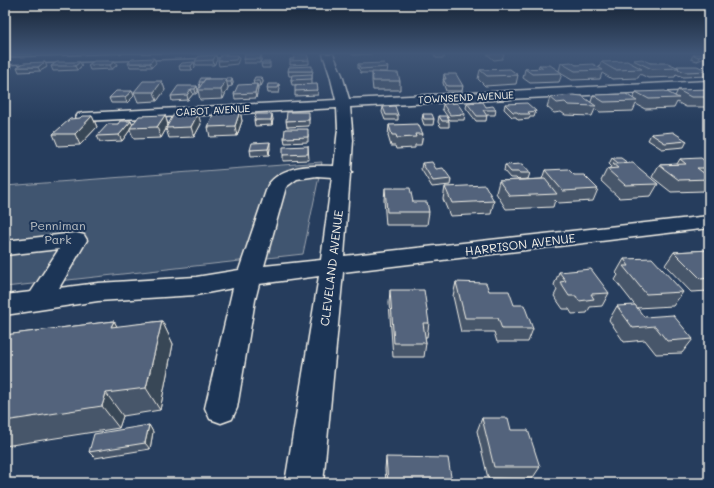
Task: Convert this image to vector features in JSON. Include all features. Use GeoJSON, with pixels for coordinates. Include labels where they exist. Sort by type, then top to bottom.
{"type":"FeatureCollection","features":[{"type":"Feature","properties":{"kind":"street","name":"CLEVELAND AVENUE"},"geometry":{"type":"LineString","coordinates":[[304,483],[343,172],[346,131],[344,103],[337,77]]}},
{"type":"Feature","properties":{"kind":"street","name":"TOWNSEND AVENUE"},"geometry":{"type":"LineString","coordinates":[[344,103],[709,85]]}},
{"type":"Feature","properties":{"kind":"street","name":"CABOT AVENUE"},"geometry":{"type":"LineString","coordinates":[[83,117],[344,103]]}},
{"type":"Feature","properties":{"kind":"street"},"geometry":{"type":"LineString","coordinates":[[221,408],[238,316],[248,277],[275,189],[280,181],[297,174],[343,172]]}},
{"type":"Feature","properties":{"kind":"street","name":"HARRISON AVENUE"},"geometry":{"type":"LineString","coordinates":[[5,305],[98,292],[196,286],[248,277],[332,266],[709,222]]}},
{"type":"Feature","properties":{"kind":"street"},"geometry":{"type":"LineString","coordinates":[[5,248],[76,240],[38,301]]}},
{"type":"Feature","properties":{"kind":"green space","name":"Penniman Park"},"geometry":{"type":"Polygon","coordinates":[[[322,162],[303,254],[5,287],[5,186],[322,162]]]}},
{"type":"Feature","properties":{"kind":"building"},"geometry":{"type":"Polygon","coordinates":[[[255,77],[262,77],[260,81],[253,81],[255,77]]]}},
{"type":"Feature","properties":{"kind":"building"},"geometry":{"type":"Polygon","coordinates":[[[292,77],[312,77],[312,79],[291,80],[292,77]]]}},
{"type":"Feature","properties":{"kind":"building"},"geometry":{"type":"Polygon","coordinates":[[[373,77],[399,77],[400,81],[373,81],[373,77]]]}},
{"type":"Feature","properties":{"kind":"building"},"geometry":{"type":"Polygon","coordinates":[[[445,77],[458,77],[463,86],[447,86],[443,79],[446,79],[445,77]]]}},
{"type":"Feature","properties":{"kind":"building"},"geometry":{"type":"Polygon","coordinates":[[[201,78],[209,78],[205,79],[203,82],[199,82],[201,78]]]}},
{"type":"Feature","properties":{"kind":"building"},"geometry":{"type":"Polygon","coordinates":[[[232,78],[231,82],[227,82],[225,79],[232,78]]]}},
{"type":"Feature","properties":{"kind":"building"},"geometry":{"type":"Polygon","coordinates":[[[205,79],[226,79],[221,90],[198,90],[205,79]]]}},
{"type":"Feature","properties":{"kind":"building"},"geometry":{"type":"Polygon","coordinates":[[[143,81],[162,81],[154,92],[134,92],[143,81]]]}},
{"type":"Feature","properties":{"kind":"building"},"geometry":{"type":"Polygon","coordinates":[[[257,84],[255,93],[234,94],[238,85],[257,84]]]}},
{"type":"Feature","properties":{"kind":"building"},"geometry":{"type":"Polygon","coordinates":[[[268,84],[279,84],[278,88],[267,88],[268,84]]]}},
{"type":"Feature","properties":{"kind":"building"},"geometry":{"type":"Polygon","coordinates":[[[317,84],[318,90],[295,91],[295,85],[317,84]]]}},
{"type":"Feature","properties":{"kind":"building"},"geometry":{"type":"Polygon","coordinates":[[[178,86],[197,86],[195,89],[191,89],[187,95],[171,96],[178,86]]]}},
{"type":"Feature","properties":{"kind":"building"},"geometry":{"type":"Polygon","coordinates":[[[708,89],[709,97],[691,97],[678,90],[708,89]]]}},
{"type":"Feature","properties":{"kind":"building"},"geometry":{"type":"Polygon","coordinates":[[[116,91],[132,91],[125,97],[109,98],[116,91]]]}},
{"type":"Feature","properties":{"kind":"building"},"geometry":{"type":"Polygon","coordinates":[[[665,91],[679,98],[649,99],[636,92],[665,91]]]}},
{"type":"Feature","properties":{"kind":"building"},"geometry":{"type":"Polygon","coordinates":[[[626,94],[637,101],[604,102],[593,95],[626,94]]]}},
{"type":"Feature","properties":{"kind":"building"},"geometry":{"type":"Polygon","coordinates":[[[573,95],[582,96],[596,106],[568,105],[565,102],[557,103],[550,97],[573,95]]]}},
{"type":"Feature","properties":{"kind":"building"},"geometry":{"type":"Polygon","coordinates":[[[483,102],[486,107],[493,106],[496,110],[483,110],[487,116],[477,116],[467,103],[483,102]]]}},
{"type":"Feature","properties":{"kind":"building"},"geometry":{"type":"Polygon","coordinates":[[[457,103],[465,114],[450,115],[443,104],[457,103]]]}},
{"type":"Feature","properties":{"kind":"building"},"geometry":{"type":"Polygon","coordinates":[[[527,103],[536,111],[528,112],[530,114],[520,114],[513,112],[505,104],[527,103]]]}},
{"type":"Feature","properties":{"kind":"building"},"geometry":{"type":"Polygon","coordinates":[[[395,106],[398,115],[386,115],[383,107],[395,106]]]}},
{"type":"Feature","properties":{"kind":"building"},"geometry":{"type":"Polygon","coordinates":[[[240,111],[235,126],[208,127],[214,112],[240,111]]]}},
{"type":"Feature","properties":{"kind":"building"},"geometry":{"type":"Polygon","coordinates":[[[287,112],[309,112],[309,120],[286,121],[287,112]]]}},
{"type":"Feature","properties":{"kind":"building"},"geometry":{"type":"Polygon","coordinates":[[[198,113],[191,127],[166,128],[174,114],[198,113]]]}},
{"type":"Feature","properties":{"kind":"building"},"geometry":{"type":"Polygon","coordinates":[[[256,114],[272,114],[271,120],[254,120],[256,114]]]}},
{"type":"Feature","properties":{"kind":"building"},"geometry":{"type":"Polygon","coordinates":[[[423,114],[432,114],[434,119],[424,119],[423,114]]]}},
{"type":"Feature","properties":{"kind":"building"},"geometry":{"type":"Polygon","coordinates":[[[165,115],[157,127],[130,128],[139,116],[165,115]]]}},
{"type":"Feature","properties":{"kind":"building"},"geometry":{"type":"Polygon","coordinates":[[[82,116],[92,116],[75,134],[53,134],[70,119],[80,118],[82,116]]]}},
{"type":"Feature","properties":{"kind":"building"},"geometry":{"type":"Polygon","coordinates":[[[439,116],[447,116],[449,121],[442,121],[439,116]]]}},
{"type":"Feature","properties":{"kind":"building"},"geometry":{"type":"Polygon","coordinates":[[[120,121],[131,121],[119,135],[97,136],[108,124],[118,124],[120,121]]]}},
{"type":"Feature","properties":{"kind":"building"},"geometry":{"type":"Polygon","coordinates":[[[418,124],[423,134],[415,134],[416,137],[397,138],[396,135],[392,135],[389,125],[418,124]]]}},
{"type":"Feature","properties":{"kind":"building"},"geometry":{"type":"Polygon","coordinates":[[[285,129],[308,129],[308,137],[284,138],[285,129]]]}},
{"type":"Feature","properties":{"kind":"building"},"geometry":{"type":"Polygon","coordinates":[[[673,132],[687,141],[665,143],[651,134],[673,132]]]}},
{"type":"Feature","properties":{"kind":"building"},"geometry":{"type":"Polygon","coordinates":[[[270,142],[268,149],[250,150],[252,143],[270,142]]]}},
{"type":"Feature","properties":{"kind":"building"},"geometry":{"type":"Polygon","coordinates":[[[308,146],[308,154],[283,155],[283,147],[308,146]]]}},
{"type":"Feature","properties":{"kind":"building"},"geometry":{"type":"Polygon","coordinates":[[[612,158],[621,158],[628,163],[618,163],[612,158]]]}},
{"type":"Feature","properties":{"kind":"building"},"geometry":{"type":"Polygon","coordinates":[[[701,158],[709,164],[709,168],[697,168],[709,177],[709,179],[679,180],[659,165],[686,164],[680,159],[701,158]]]}},
{"type":"Feature","properties":{"kind":"building"},"geometry":{"type":"Polygon","coordinates":[[[432,162],[436,169],[443,168],[451,179],[433,181],[422,163],[432,162]]]}},
{"type":"Feature","properties":{"kind":"building"},"geometry":{"type":"Polygon","coordinates":[[[633,163],[658,184],[625,185],[607,169],[618,168],[613,164],[633,163]]]}},
{"type":"Feature","properties":{"kind":"building"},"geometry":{"type":"Polygon","coordinates":[[[522,164],[530,173],[511,172],[505,165],[522,164]]]}},
{"type":"Feature","properties":{"kind":"building"},"geometry":{"type":"Polygon","coordinates":[[[568,169],[574,175],[584,175],[598,189],[563,191],[545,170],[568,169]]]}},
{"type":"Feature","properties":{"kind":"building"},"geometry":{"type":"Polygon","coordinates":[[[545,179],[557,194],[510,196],[499,181],[545,179]]]}},
{"type":"Feature","properties":{"kind":"building"},"geometry":{"type":"Polygon","coordinates":[[[485,185],[494,201],[452,203],[445,187],[485,185]]]}},
{"type":"Feature","properties":{"kind":"building"},"geometry":{"type":"Polygon","coordinates":[[[385,188],[410,188],[413,202],[427,202],[429,212],[387,212],[385,188]]]}},
{"type":"Feature","properties":{"kind":"building"},"geometry":{"type":"Polygon","coordinates":[[[709,250],[709,278],[701,279],[674,252],[709,250]]]}},
{"type":"Feature","properties":{"kind":"building"},"geometry":{"type":"Polygon","coordinates":[[[652,258],[683,292],[646,294],[623,266],[629,266],[624,259],[652,258]]]}},
{"type":"Feature","properties":{"kind":"building"},"geometry":{"type":"Polygon","coordinates":[[[591,269],[609,293],[591,294],[594,299],[579,301],[576,296],[569,296],[560,282],[566,281],[559,272],[591,269]]]}},
{"type":"Feature","properties":{"kind":"building"},"geometry":{"type":"Polygon","coordinates":[[[456,282],[486,283],[489,291],[509,291],[514,305],[524,305],[533,329],[502,329],[498,318],[465,318],[456,282]]]}},
{"type":"Feature","properties":{"kind":"building"},"geometry":{"type":"Polygon","coordinates":[[[390,290],[424,290],[429,323],[423,323],[426,343],[394,343],[390,290]]]}},
{"type":"Feature","properties":{"kind":"building"},"geometry":{"type":"Polygon","coordinates":[[[635,305],[644,317],[673,315],[693,339],[667,341],[655,326],[633,328],[617,306],[635,305]]]}},
{"type":"Feature","properties":{"kind":"building"},"geometry":{"type":"Polygon","coordinates":[[[114,321],[111,327],[162,321],[146,388],[106,393],[102,406],[5,421],[5,335],[114,321]]]}},
{"type":"Feature","properties":{"kind":"building"},"geometry":{"type":"Polygon","coordinates":[[[482,418],[508,418],[511,430],[528,430],[540,467],[494,467],[482,418]]]}},
{"type":"Feature","properties":{"kind":"building"},"geometry":{"type":"Polygon","coordinates":[[[149,425],[145,443],[89,452],[94,434],[149,425]]]}},
{"type":"Feature","properties":{"kind":"building"},"geometry":{"type":"Polygon","coordinates":[[[386,457],[448,458],[452,483],[388,483],[386,457]]]}}]}
